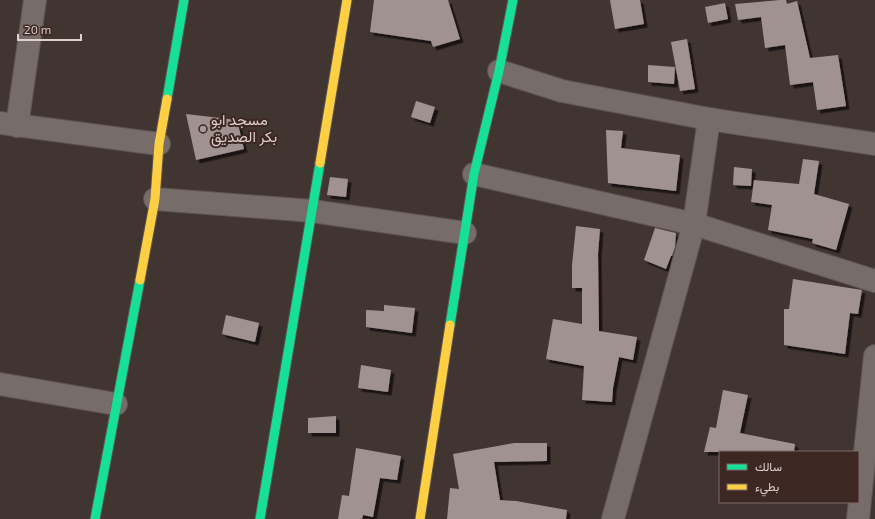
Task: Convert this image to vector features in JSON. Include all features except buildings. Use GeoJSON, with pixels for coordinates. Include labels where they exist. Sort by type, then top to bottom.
{"type":"FeatureCollection","features":[{"type":"Feature","properties":{"kind":"street"},"geometry":{"type":"LineString","coordinates":[[35,0],[8,125],[159,144]]}},
{"type":"Feature","properties":{"kind":"street"},"geometry":{"type":"LineString","coordinates":[[95,519],[155,199],[159,144],[184,0]]}},
{"type":"Feature","properties":{"kind":"street"},"geometry":{"type":"LineString","coordinates":[[260,519],[347,0]]}},
{"type":"Feature","properties":{"kind":"street"},"geometry":{"type":"LineString","coordinates":[[420,519],[474,174],[499,71],[513,0]]}},
{"type":"Feature","properties":{"kind":"street"},"geometry":{"type":"LineString","coordinates":[[499,71],[562,91],[709,119],[875,144]]}},
{"type":"Feature","properties":{"kind":"street"},"geometry":{"type":"LineString","coordinates":[[613,519],[694,224],[709,119]]}},
{"type":"Feature","properties":{"kind":"street"},"geometry":{"type":"LineString","coordinates":[[474,174],[694,224],[875,281]]}},
{"type":"Feature","properties":{"kind":"street"},"geometry":{"type":"LineString","coordinates":[[155,199],[312,211],[465,232]]}},
{"type":"Feature","properties":{"kind":"street"},"geometry":{"type":"LineString","coordinates":[[858,519],[875,356]]}},
{"type":"Feature","properties":{"kind":"street"},"geometry":{"type":"LineString","coordinates":[[0,384],[116,404]]}},
{"type":"Feature","properties":{"kind":"traffic: fast"},"geometry":{"type":"LineString","coordinates":[[167,99],[184,0]]}},
{"type":"Feature","properties":{"kind":"traffic: fast"},"geometry":{"type":"LineString","coordinates":[[450,325],[474,174],[499,71],[513,0]]}},
{"type":"Feature","properties":{"kind":"traffic: fast"},"geometry":{"type":"LineString","coordinates":[[260,519],[320,163]]}},
{"type":"Feature","properties":{"kind":"traffic: fast"},"geometry":{"type":"LineString","coordinates":[[95,519],[140,280]]}},
{"type":"Feature","properties":{"kind":"traffic: slow"},"geometry":{"type":"LineString","coordinates":[[320,163],[347,0]]}},
{"type":"Feature","properties":{"kind":"traffic: slow"},"geometry":{"type":"LineString","coordinates":[[140,280],[155,199],[159,144],[167,99]]}},
{"type":"Feature","properties":{"kind":"traffic: slow"},"geometry":{"type":"LineString","coordinates":[[420,519],[450,325]]}},
{"type":"Feature","properties":{"kind":"place","name":"مسجد ابو بكر الصديق"},"geometry":{"type":"Point","coordinates":[203,129]}}]}
